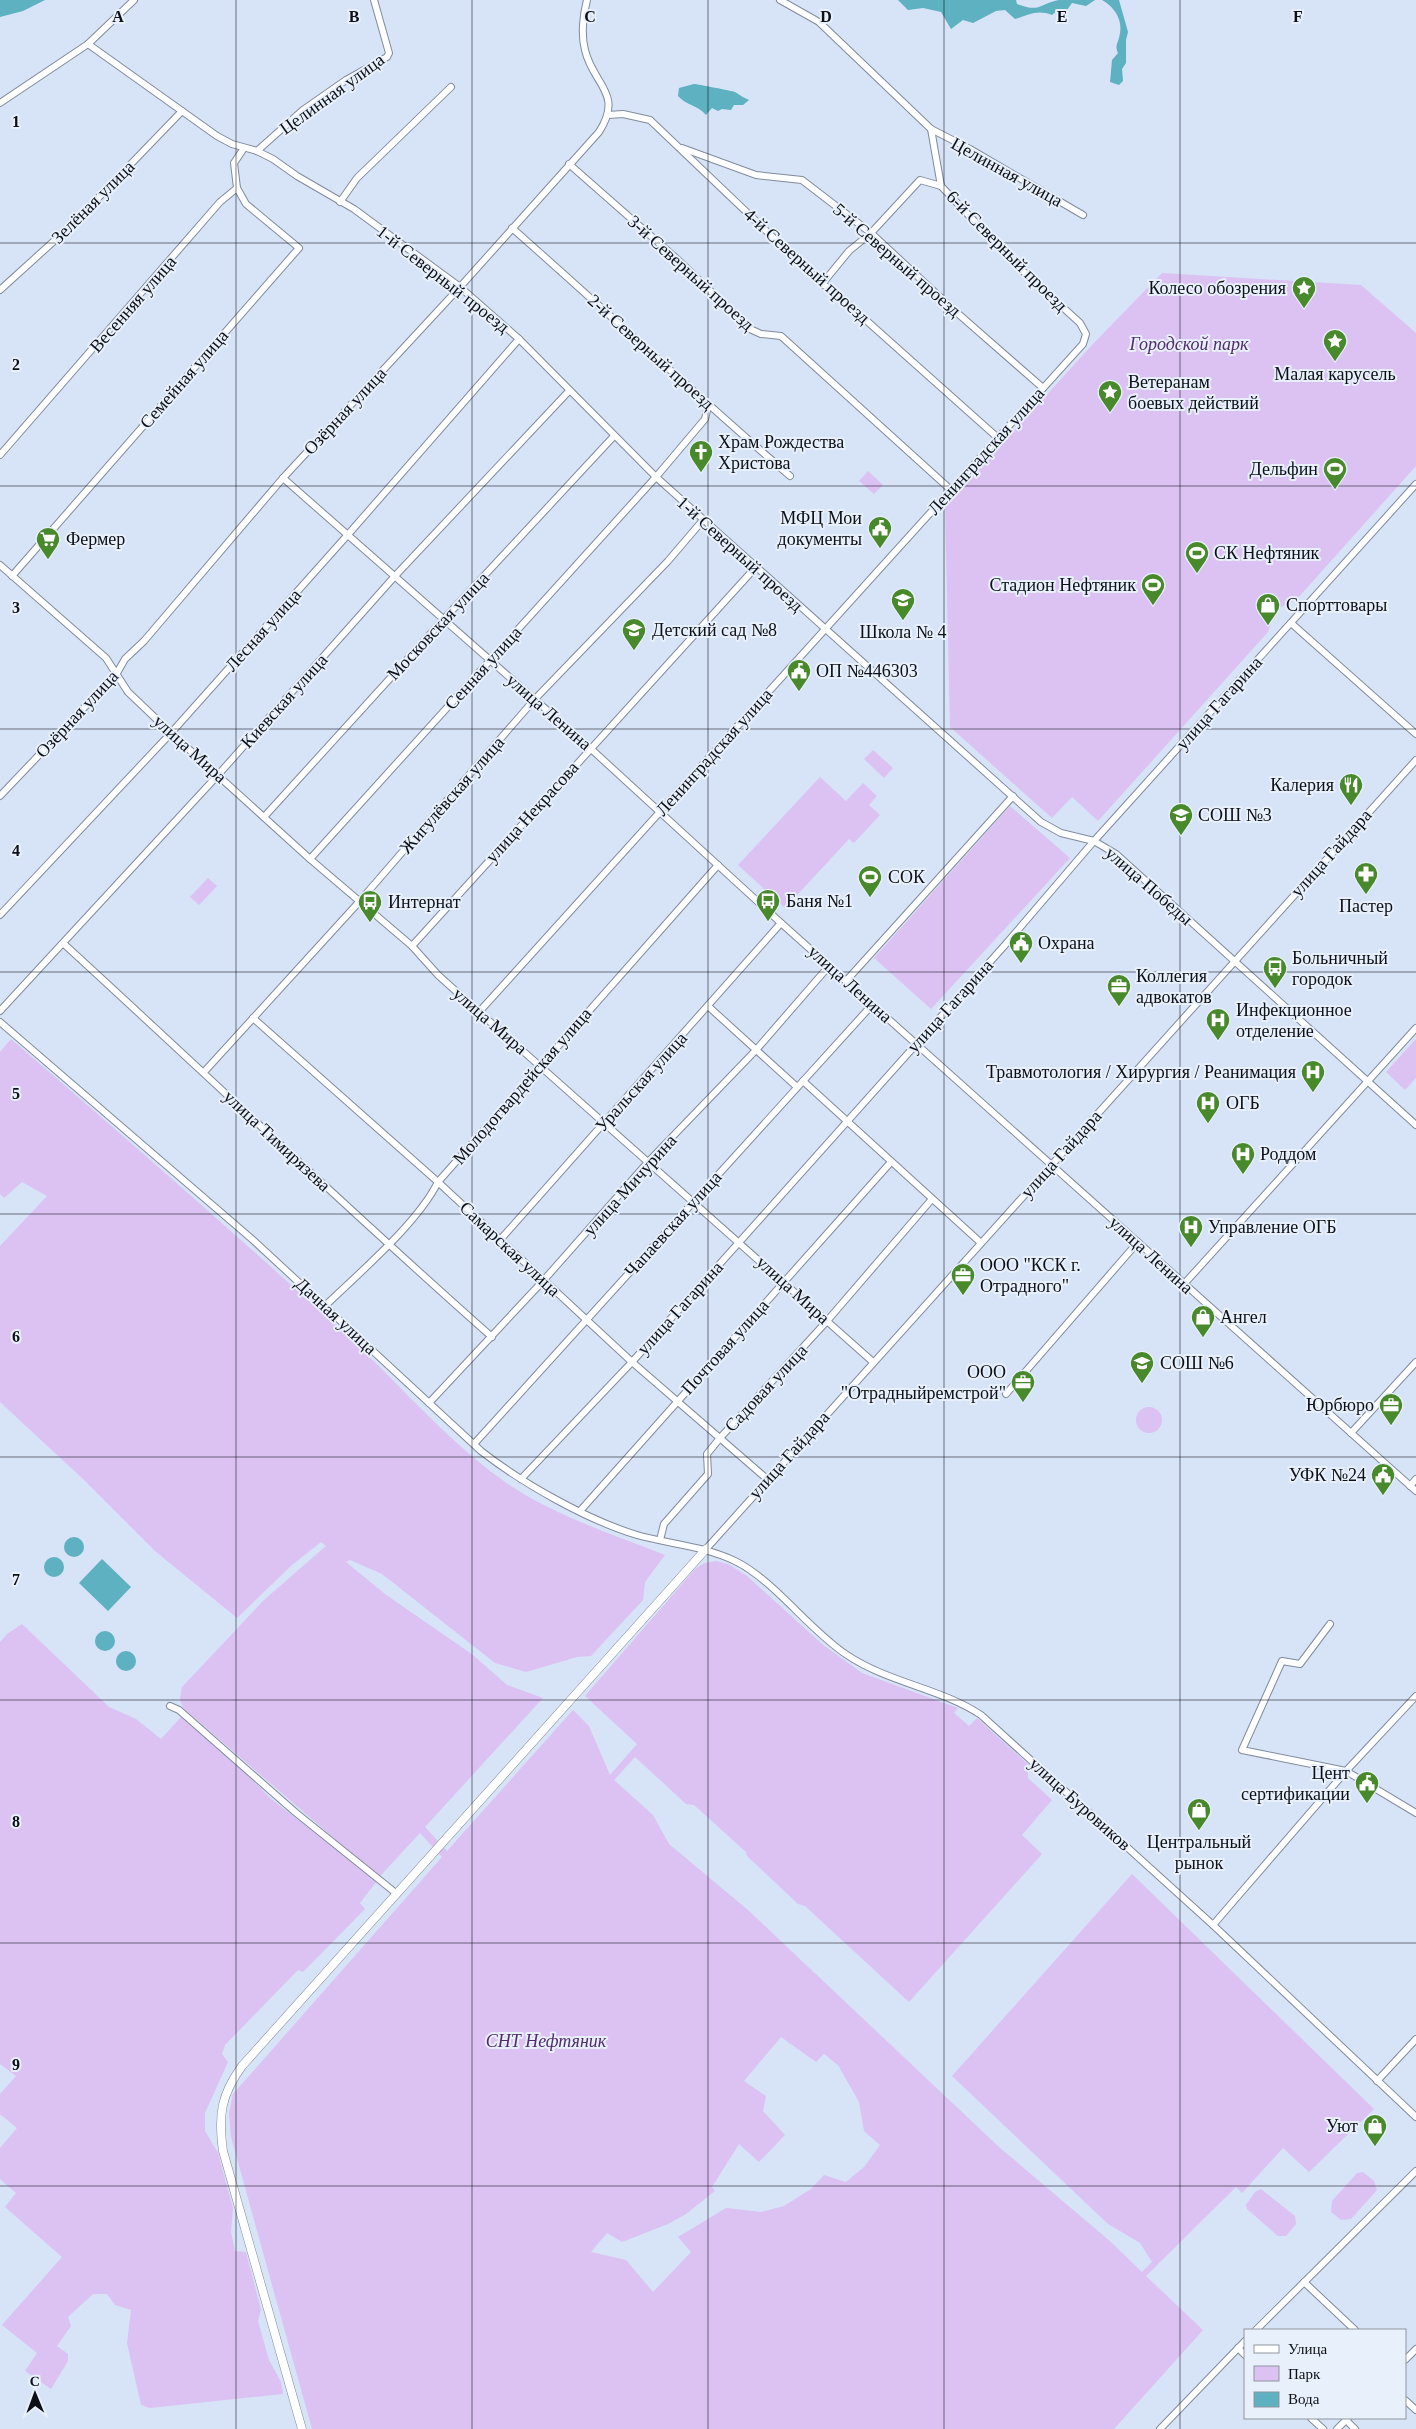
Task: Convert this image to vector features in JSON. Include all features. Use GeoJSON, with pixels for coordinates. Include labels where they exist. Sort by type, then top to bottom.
{"type":"FeatureCollection","features":[{"type":"Feature","properties":{"kind":"street"},"geometry":{"type":"LineString","coordinates":[[0,103],[88,44],[134,0]]}},
{"type":"Feature","properties":{"kind":"street","name":"Целинная улица"},"geometry":{"type":"LineString","coordinates":[[256,151],[303,110],[346,80],[387,57],[388,53],[374,0]]}},
{"type":"Feature","properties":{"kind":"street"},"geometry":{"type":"LineString","coordinates":[[586,0],[584,50],[610,101],[608,115]]}},
{"type":"Feature","properties":{"kind":"street","name":"Целинная улица"},"geometry":{"type":"LineString","coordinates":[[780,0],[819,22],[931,129],[970,149],[1083,215]]}},
{"type":"Feature","properties":{"kind":"street","name":"1-й Северный проезд"},"geometry":{"type":"LineString","coordinates":[[88,44],[218,136],[232,144],[256,151],[273,159],[354,209],[460,287],[519,339],[656,478],[824,629]]}},
{"type":"Feature","properties":{"kind":"street"},"geometry":{"type":"LineString","coordinates":[[340,202],[357,178],[451,87]]}},
{"type":"Feature","properties":{"kind":"street","name":"Зелёная улица"},"geometry":{"type":"LineString","coordinates":[[0,290],[75,222],[182,111]]}},
{"type":"Feature","properties":{"kind":"street","name":"4-й Северный проезд"},"geometry":{"type":"LineString","coordinates":[[608,115],[623,114],[650,120],[822,284],[831,289],[998,438]]}},
{"type":"Feature","properties":{"kind":"street","name":"Озёрная улица"},"geometry":{"type":"LineString","coordinates":[[0,796],[117,673],[125,659],[144,641],[283,478],[460,287],[599,132],[608,115]]}},
{"type":"Feature","properties":{"kind":"street","name":"Целинная улица"},"geometry":{"type":"LineString","coordinates":[[931,129],[941,186]]}},
{"type":"Feature","properties":{"kind":"street","name":"5-й Северный проезд"},"geometry":{"type":"LineString","coordinates":[[678,147],[756,175],[802,180],[872,233],[955,311],[1043,388]]}},
{"type":"Feature","properties":{"kind":"street"},"geometry":{"type":"LineString","coordinates":[[237,188],[234,163],[244,148]]}},
{"type":"Feature","properties":{"kind":"street","name":"3-й Северный проезд"},"geometry":{"type":"LineString","coordinates":[[569,164],[677,260],[750,329],[760,334],[781,336],[951,490]]}},
{"type":"Feature","properties":{"kind":"street","name":"6-й Северный проезд"},"geometry":{"type":"LineString","coordinates":[[872,233],[920,180],[941,186],[1014,263],[1080,323],[1086,334]]}},
{"type":"Feature","properties":{"kind":"street","name":"Весенняя улица"},"geometry":{"type":"LineString","coordinates":[[0,455],[220,202],[237,188]]}},
{"type":"Feature","properties":{"kind":"street","name":"Семейная улица"},"geometry":{"type":"LineString","coordinates":[[12,576],[299,248],[246,204],[237,188]]}},
{"type":"Feature","properties":{"kind":"street","name":"2-й Северный проезд"},"geometry":{"type":"LineString","coordinates":[[512,228],[680,377],[708,406],[790,476]]}},
{"type":"Feature","properties":{"kind":"street"},"geometry":{"type":"LineString","coordinates":[[822,284],[848,251],[872,233]]}},
{"type":"Feature","properties":{"kind":"street","name":"Ленинградская улица"},"geometry":{"type":"LineString","coordinates":[[478,1012],[1083,344],[1086,334]]}},
{"type":"Feature","properties":{"kind":"street","name":"Лесная улица"},"geometry":{"type":"LineString","coordinates":[[0,915],[171,733],[519,339]]}},
{"type":"Feature","properties":{"kind":"street","name":"Киевская улица"},"geometry":{"type":"LineString","coordinates":[[0,1011],[64,944],[218,775],[396,576],[569,391]]}},
{"type":"Feature","properties":{"kind":"street","name":"Сенная улица"},"geometry":{"type":"LineString","coordinates":[[310,859],[656,478],[705,420],[708,406]]}},
{"type":"Feature","properties":{"kind":"street","name":"Московская улица"},"geometry":{"type":"LineString","coordinates":[[264,817],[444,618],[614,436]]}},
{"type":"Feature","properties":{"kind":"street","name":"улица Ленина"},"geometry":{"type":"LineString","coordinates":[[283,478],[590,748],[659,813],[872,1005],[916,1042],[1416,1491]]}},
{"type":"Feature","properties":{"kind":"street","name":"улица Гагарина"},"geometry":{"type":"LineString","coordinates":[[521,1479],[632,1362],[916,1042],[1011,939],[1094,842],[1416,484]]}},
{"type":"Feature","properties":{"kind":"street","name":"Жигулёвская улица"},"geometry":{"type":"LineString","coordinates":[[204,1072],[359,902],[534,700],[668,561],[703,520]]}},
{"type":"Feature","properties":{"kind":"street","name":"улица Мира"},"geometry":{"type":"LineString","coordinates":[[0,565],[106,658],[128,692],[171,733],[310,859],[412,946],[438,975],[478,1012],[605,1122],[873,1362]]}},
{"type":"Feature","properties":{"kind":"street","name":"улица Некрасова"},"geometry":{"type":"LineString","coordinates":[[412,946],[755,568]]}},
{"type":"Feature","properties":{"kind":"street"},"geometry":{"type":"LineString","coordinates":[[1291,623],[1416,734]]}},
{"type":"Feature","properties":{"kind":"street","name":"улица Победы"},"geometry":{"type":"LineString","coordinates":[[824,629],[1041,822],[1061,833],[1094,842],[1116,854],[1416,1125]]}},
{"type":"Feature","properties":{"kind":"street","name":"улица Гайдара"},"geometry":{"type":"LineString","coordinates":[[706,1549],[767,1479],[1052,1166],[1234,960],[1416,760]]}},
{"type":"Feature","properties":{"kind":"street"},"geometry":{"type":"LineString","coordinates":[[846,981],[1013,796]]}},
{"type":"Feature","properties":{"kind":"street","name":"Молодогвардейская улица"},"geometry":{"type":"LineString","coordinates":[[325,1306],[387,1245],[431,1196],[438,1182],[718,865]]}},
{"type":"Feature","properties":{"kind":"street","name":"Уральская улица"},"geometry":{"type":"LineString","coordinates":[[500,1240],[709,1007],[781,923]]}},
{"type":"Feature","properties":{"kind":"street","name":"улица Тимирязева"},"geometry":{"type":"LineString","coordinates":[[64,944],[204,1072],[387,1245],[492,1337]]}},
{"type":"Feature","properties":{"kind":"street","name":"улица Мичурина"},"geometry":{"type":"LineString","coordinates":[[429,1403],[543,1281],[649,1161],[756,1050],[829,966]]}},
{"type":"Feature","properties":{"kind":"street","name":"Чапаевская улица"},"geometry":{"type":"LineString","coordinates":[[474,1444],[872,1005]]}},
{"type":"Feature","properties":{"kind":"street"},"geometry":{"type":"LineString","coordinates":[[709,1007],[797,1087]]}},
{"type":"Feature","properties":{"kind":"street","name":"Самарская улица"},"geometry":{"type":"LineString","coordinates":[[253,1018],[438,1182],[632,1362],[767,1479]]}},
{"type":"Feature","properties":{"kind":"street","name":"Дачная улица"},"geometry":{"type":"LineString","coordinates":[[0,1022],[200,1193],[474,1444],[521,1479],[580,1510],[631,1533],[706,1549]]}},
{"type":"Feature","properties":{"kind":"street"},"geometry":{"type":"LineString","coordinates":[[1184,1284],[1416,1028]]}},
{"type":"Feature","properties":{"kind":"street"},"geometry":{"type":"LineString","coordinates":[[803,1081],[981,1243]]}},
{"type":"Feature","properties":{"kind":"street","name":"Почтовая улица"},"geometry":{"type":"LineString","coordinates":[[580,1510],[891,1162]]}},
{"type":"Feature","properties":{"kind":"street","name":"Садовая улица"},"geometry":{"type":"LineString","coordinates":[[660,1540],[664,1524],[708,1474],[707,1454],[827,1321],[932,1199]]}},
{"type":"Feature","properties":{"kind":"street"},"geometry":{"type":"LineString","coordinates":[[1006,1394],[1138,1242]]}},
{"type":"Feature","properties":{"kind":"street"},"geometry":{"type":"LineString","coordinates":[[1351,1433],[1416,1362]]}},
{"type":"Feature","properties":{"kind":"street"},"geometry":{"type":"LineString","coordinates":[[1410,1486],[1416,1479]]}},
{"type":"Feature","properties":{"kind":"street"},"geometry":{"type":"LineString","coordinates":[[302,2429],[223,2150],[221,2132],[223,2101],[229,2085],[242,2066],[706,1549]]}},
{"type":"Feature","properties":{"kind":"street","name":"улица Буровиков"},"geometry":{"type":"LineString","coordinates":[[706,1549],[736,1561],[759,1578],[833,1644],[864,1666],[959,1702],[981,1715],[1213,1925],[1416,2117]]}},
{"type":"Feature","properties":{"kind":"street"},"geometry":{"type":"LineString","coordinates":[[1330,1624],[1300,1664],[1282,1661],[1242,1750],[1346,1771],[1416,1813]]}},
{"type":"Feature","properties":{"kind":"street"},"geometry":{"type":"LineString","coordinates":[[1213,1925],[1346,1771],[1416,1696]]}},
{"type":"Feature","properties":{"kind":"street"},"geometry":{"type":"LineString","coordinates":[[170,1706],[179,1710],[295,1812],[397,1894]]}},
{"type":"Feature","properties":{"kind":"street"},"geometry":{"type":"LineString","coordinates":[[1377,2081],[1416,2039]]}},
{"type":"Feature","properties":{"kind":"street"},"geometry":{"type":"LineString","coordinates":[[1257,2329],[1416,2171]]}},
{"type":"Feature","properties":{"kind":"street"},"geometry":{"type":"LineString","coordinates":[[1304,2282],[1354,2329]]}},
{"type":"Feature","properties":{"kind":"street"},"geometry":{"type":"LineString","coordinates":[[1160,2429],[1244,2342]]}},
{"type":"Feature","properties":{"kind":"street"},"geometry":{"type":"LineString","coordinates":[[1238,2348],[1244,2354]]}},
{"type":"Feature","properties":{"kind":"street"},"geometry":{"type":"LineString","coordinates":[[1406,2359],[1416,2349]]}},
{"type":"Feature","properties":{"kind":"street"},"geometry":{"type":"LineString","coordinates":[[1406,2401],[1416,2410]]}},
{"type":"Feature","properties":{"kind":"street"},"geometry":{"type":"LineString","coordinates":[[1312,2419],[1323,2429]]}},
{"type":"Feature","properties":{"kind":"street"},"geometry":{"type":"LineString","coordinates":[[1337,2429],[1347,2419],[1355,2429]]}},
{"type":"Feature","properties":{"kind":"green space","name":"Городской парк"},"geometry":{"type":"Polygon","coordinates":[[[1162,273],[1361,285],[1416,333],[1416,466],[1297,599],[1276,610],[1268,632],[1098,821],[1072,797],[1052,818],[950,727],[945,507],[1092,345],[1162,273]]]}},
{"type":"Feature","properties":{"kind":"green space"},"geometry":{"type":"Polygon","coordinates":[[[868,471],[883,485],[874,494],[859,481],[868,471]]]}},
{"type":"Feature","properties":{"kind":"green space"},"geometry":{"type":"Polygon","coordinates":[[[873,750],[893,768],[884,778],[864,759],[873,750]]]}},
{"type":"Feature","properties":{"kind":"green space"},"geometry":{"type":"Polygon","coordinates":[[[820,777],[846,801],[863,783],[877,796],[869,805],[880,815],[854,843],[849,839],[785,908],[738,865],[820,777]]]}},
{"type":"Feature","properties":{"kind":"green space"},"geometry":{"type":"Polygon","coordinates":[[[1010,806],[1070,858],[931,1009],[874,958],[1010,806]]]}},
{"type":"Feature","properties":{"kind":"green space"},"geometry":{"type":"Polygon","coordinates":[[[208,878],[217,886],[199,905],[190,897],[208,878]]]}},
{"type":"Feature","properties":{"kind":"green space","name":"СНТ Нефтяник"},"geometry":{"type":"Polygon","coordinates":[[[11,1039],[261,1258],[363,1350],[459,1445],[501,1479],[519,1491],[559,1512],[665,1555],[645,1582],[643,1600],[591,1656],[577,1657],[526,1672],[495,1663],[382,1574],[350,1560],[346,1562],[385,1594],[473,1655],[507,1685],[543,1698],[425,1827],[447,1851],[573,1710],[589,1726],[610,1775],[637,1744],[585,1696],[696,1568],[705,1563],[716,1561],[728,1564],[747,1576],[822,1644],[862,1673],[958,1708],[954,1713],[969,1726],[977,1718],[1028,1764],[1028,1778],[1052,1800],[1022,1835],[1042,1854],[909,2002],[805,1906],[798,1904],[747,1856],[746,1852],[694,1805],[686,1804],[635,1757],[614,1780],[653,1815],[669,1844],[748,1910],[999,2147],[1111,2242],[1142,2272],[1152,2262],[1140,2243],[1108,2224],[952,2076],[1132,1874],[1374,2109],[1309,2172],[1283,2148],[1242,2193],[1236,2187],[1146,2276],[1203,2330],[1114,2429],[312,2429],[231,2137],[229,2113],[233,2094],[442,1857],[420,1833],[383,1873],[360,1903],[365,1909],[303,1972],[298,1970],[225,2045],[222,2054],[228,2062],[205,2113],[205,2131],[218,2153],[233,2208],[231,2232],[235,2251],[246,2252],[261,2310],[258,2321],[269,2360],[281,2382],[283,2394],[150,2408],[141,2405],[127,2343],[131,2310],[115,2305],[107,2294],[93,2294],[68,2317],[71,2326],[57,2346],[68,2354],[68,2361],[51,2389],[25,2371],[37,2353],[2,2325],[62,2257],[5,2207],[16,2193],[0,2179],[0,2148],[17,2128],[0,2114],[0,2094],[16,2076],[0,2064],[0,1642],[7,1634],[22,1624],[109,1707],[136,1719],[161,1739],[181,1717],[243,1770],[270,1798],[329,1844],[335,1839],[183,1708],[180,1699],[182,1687],[264,1600],[326,1546],[321,1542],[292,1565],[237,1618],[155,1551],[83,1479],[0,1402],[0,1246],[47,1196],[22,1182],[4,1198],[0,1194],[0,1052],[11,1039]],[[781,2037],[744,2081],[766,2096],[763,2111],[785,2135],[759,2162],[739,2144],[712,2187],[715,2191],[686,2214],[668,2224],[622,2242],[607,2233],[591,2252],[626,2260],[653,2292],[691,2252],[678,2237],[726,2208],[761,2212],[784,2206],[811,2189],[824,2175],[846,2182],[865,2166],[880,2145],[864,2131],[859,2102],[838,2065],[824,2054],[816,2062],[781,2037]]]}},
{"type":"Feature","properties":{"kind":"green space"},"geometry":{"type":"Polygon","coordinates":[[[1416,1039],[1416,1078],[1405,1090],[1386,1072],[1416,1039]]]}},
{"type":"Feature","properties":{"kind":"green space"},"geometry":{"type":"Polygon","coordinates":[[[1149,1407],[1158,1411],[1162,1420],[1158,1429],[1149,1433],[1140,1429],[1136,1420],[1140,1411],[1149,1407]]]}},
{"type":"Feature","properties":{"kind":"green space"},"geometry":{"type":"Polygon","coordinates":[[[1363,2172],[1374,2181],[1377,2190],[1351,2219],[1341,2220],[1331,2212],[1332,2201],[1357,2173],[1363,2172]]]}},
{"type":"Feature","properties":{"kind":"green space"},"geometry":{"type":"Polygon","coordinates":[[[1261,2189],[1295,2216],[1296,2224],[1286,2236],[1278,2236],[1247,2209],[1246,2205],[1255,2192],[1261,2189]]]}},
{"type":"Feature","properties":{"kind":"water"},"geometry":{"type":"Polygon","coordinates":[[[0,0],[45,0],[23,11],[0,17],[0,0]]]}},
{"type":"Feature","properties":{"kind":"water"},"geometry":{"type":"Polygon","coordinates":[[[898,0],[1016,0],[1017,4],[1036,8],[1059,0],[1095,0],[1086,6],[1072,3],[1067,10],[1058,10],[1052,15],[1037,13],[1015,19],[1005,10],[996,11],[973,23],[963,20],[951,29],[941,12],[923,8],[908,10],[898,0]]]}},
{"type":"Feature","properties":{"kind":"water"},"geometry":{"type":"Polygon","coordinates":[[[1102,0],[1119,0],[1128,32],[1126,63],[1122,69],[1123,81],[1119,85],[1110,82],[1112,60],[1118,53],[1116,47],[1120,32],[1120,21],[1115,11],[1102,0]]]}},
{"type":"Feature","properties":{"kind":"water"},"geometry":{"type":"Polygon","coordinates":[[[694,84],[735,92],[749,100],[743,105],[734,105],[731,110],[722,109],[718,111],[712,108],[706,115],[700,109],[685,102],[678,96],[679,88],[694,84]]]}},
{"type":"Feature","properties":{"kind":"water"},"geometry":{"type":"Polygon","coordinates":[[[74,1537],[81,1540],[84,1547],[81,1554],[74,1557],[67,1554],[64,1547],[67,1540],[74,1537]]]}},
{"type":"Feature","properties":{"kind":"water"},"geometry":{"type":"Polygon","coordinates":[[[54,1557],[61,1560],[64,1567],[61,1574],[54,1577],[47,1574],[44,1567],[47,1560],[54,1557]]]}},
{"type":"Feature","properties":{"kind":"water"},"geometry":{"type":"Polygon","coordinates":[[[102,1559],[131,1587],[108,1611],[79,1583],[102,1559]]]}},
{"type":"Feature","properties":{"kind":"water"},"geometry":{"type":"Polygon","coordinates":[[[105,1631],[112,1634],[115,1641],[112,1648],[105,1651],[98,1648],[95,1641],[98,1634],[105,1631]]]}},
{"type":"Feature","properties":{"kind":"water"},"geometry":{"type":"Polygon","coordinates":[[[126,1651],[133,1654],[136,1661],[133,1668],[126,1671],[119,1668],[116,1661],[119,1654],[126,1651]]]}},
{"type":"Feature","properties":{"kind":"place","name":"Колесо обозрения"},"geometry":{"type":"Point","coordinates":[1304,309]}},
{"type":"Feature","properties":{"kind":"place","name":"Малая карусель"},"geometry":{"type":"Point","coordinates":[1335,362]}},
{"type":"Feature","properties":{"kind":"place","name":"Ветеранам боевых действий"},"geometry":{"type":"Point","coordinates":[1110,413]}},
{"type":"Feature","properties":{"kind":"place","name":"Храм Рождества Христова"},"geometry":{"type":"Point","coordinates":[701,473]}},
{"type":"Feature","properties":{"kind":"place","name":"Дельфин"},"geometry":{"type":"Point","coordinates":[1335,490]}},
{"type":"Feature","properties":{"kind":"place","name":"МФЦ Мои документы"},"geometry":{"type":"Point","coordinates":[880,549]}},
{"type":"Feature","properties":{"kind":"place","name":"Фермер"},"geometry":{"type":"Point","coordinates":[48,560]}},
{"type":"Feature","properties":{"kind":"place","name":"СК Нефтяник"},"geometry":{"type":"Point","coordinates":[1197,574]}},
{"type":"Feature","properties":{"kind":"place","name":"Стадион Нефтяник"},"geometry":{"type":"Point","coordinates":[1153,606]}},
{"type":"Feature","properties":{"kind":"place","name":"Школа № 4"},"geometry":{"type":"Point","coordinates":[903,621]}},
{"type":"Feature","properties":{"kind":"place","name":"Спорттовары"},"geometry":{"type":"Point","coordinates":[1268,626]}},
{"type":"Feature","properties":{"kind":"place","name":"Детский сад №8"},"geometry":{"type":"Point","coordinates":[634,651]}},
{"type":"Feature","properties":{"kind":"place","name":"ОП №446303"},"geometry":{"type":"Point","coordinates":[799,692]}},
{"type":"Feature","properties":{"kind":"place","name":"Калерия"},"geometry":{"type":"Point","coordinates":[1351,806]}},
{"type":"Feature","properties":{"kind":"place","name":"СОШ №3"},"geometry":{"type":"Point","coordinates":[1181,836]}},
{"type":"Feature","properties":{"kind":"place","name":"Пастер"},"geometry":{"type":"Point","coordinates":[1366,895]}},
{"type":"Feature","properties":{"kind":"place","name":"СОК"},"geometry":{"type":"Point","coordinates":[870,898]}},
{"type":"Feature","properties":{"kind":"place","name":"Баня №1"},"geometry":{"type":"Point","coordinates":[768,922]}},
{"type":"Feature","properties":{"kind":"place","name":"Интернат"},"geometry":{"type":"Point","coordinates":[370,923]}},
{"type":"Feature","properties":{"kind":"place","name":"Охрана"},"geometry":{"type":"Point","coordinates":[1021,964]}},
{"type":"Feature","properties":{"kind":"place","name":"Больничный городок"},"geometry":{"type":"Point","coordinates":[1275,989]}},
{"type":"Feature","properties":{"kind":"place","name":"Коллегия адвокатов"},"geometry":{"type":"Point","coordinates":[1119,1007]}},
{"type":"Feature","properties":{"kind":"place","name":"Инфекционное отделение"},"geometry":{"type":"Point","coordinates":[1218,1041]}},
{"type":"Feature","properties":{"kind":"place","name":"Травмотология / Хирургия / Реанимация"},"geometry":{"type":"Point","coordinates":[1313,1093]}},
{"type":"Feature","properties":{"kind":"place","name":"ОГБ"},"geometry":{"type":"Point","coordinates":[1208,1124]}},
{"type":"Feature","properties":{"kind":"place","name":"Роддом"},"geometry":{"type":"Point","coordinates":[1243,1175]}},
{"type":"Feature","properties":{"kind":"place","name":"Управление ОГБ"},"geometry":{"type":"Point","coordinates":[1191,1248]}},
{"type":"Feature","properties":{"kind":"place","name":"ООО \"КСК г. Отрадного\""},"geometry":{"type":"Point","coordinates":[963,1296]}},
{"type":"Feature","properties":{"kind":"place","name":"Ангел"},"geometry":{"type":"Point","coordinates":[1203,1338]}},
{"type":"Feature","properties":{"kind":"place","name":"СОШ №6"},"geometry":{"type":"Point","coordinates":[1142,1384]}},
{"type":"Feature","properties":{"kind":"place","name":"ООО \"Отрадныйремстрой\""},"geometry":{"type":"Point","coordinates":[1023,1403]}},
{"type":"Feature","properties":{"kind":"place","name":"Юрбюро"},"geometry":{"type":"Point","coordinates":[1391,1426]}},
{"type":"Feature","properties":{"kind":"place","name":"УФК №24"},"geometry":{"type":"Point","coordinates":[1383,1496]}},
{"type":"Feature","properties":{"kind":"place","name":"Цент сертификации"},"geometry":{"type":"Point","coordinates":[1367,1804]}},
{"type":"Feature","properties":{"kind":"place","name":"Центральный рынок"},"geometry":{"type":"Point","coordinates":[1199,1831]}},
{"type":"Feature","properties":{"kind":"place","name":"Уют"},"geometry":{"type":"Point","coordinates":[1375,2147]}}]}
